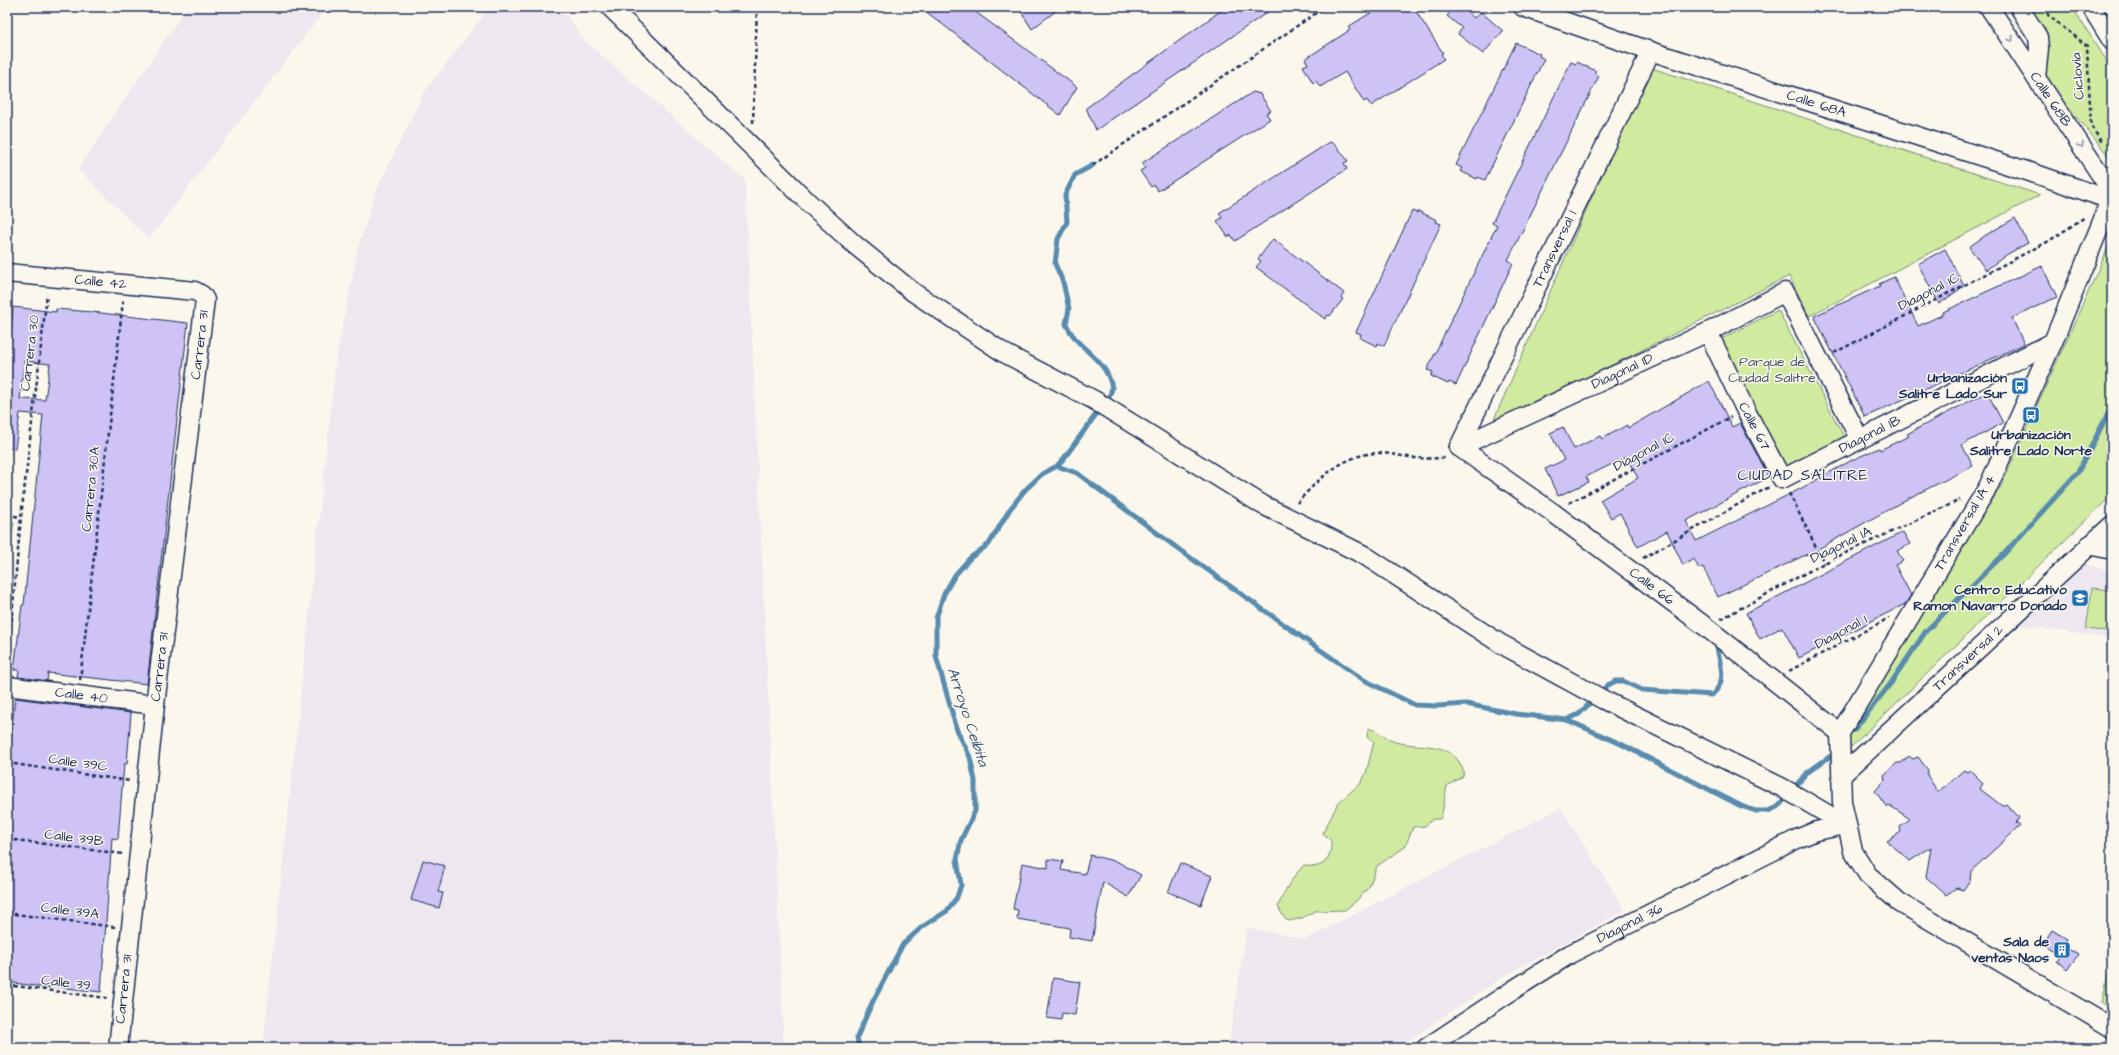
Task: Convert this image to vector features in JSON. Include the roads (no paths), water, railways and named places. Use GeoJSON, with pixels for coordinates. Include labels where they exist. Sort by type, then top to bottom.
{"type":"FeatureCollection","features":[{"type":"Feature","properties":{"kind":"street"},"geometry":{"type":"LineString","coordinates":[[610,7],[752,147],[855,245],[912,292],[1004,352],[1094,400],[1264,505],[1364,555],[1501,644],[1597,696],[1789,792],[1846,825]]}},
{"type":"Feature","properties":{"kind":"street","name":"Calle 68B"},"geometry":{"type":"LineString","coordinates":[[1989,7],[2112,196]]}},
{"type":"Feature","properties":{"kind":"street"},"geometry":{"type":"LineString","coordinates":[[2019,7],[2038,37],[2039,48],[2036,78]]}},
{"type":"Feature","properties":{"kind":"street"},"geometry":{"type":"LineString","coordinates":[[2091,7],[2112,41]]}},
{"type":"Feature","properties":{"kind":"street","name":"Calle 68A"},"geometry":{"type":"LineString","coordinates":[[1523,12],[2112,196]]}},
{"type":"Feature","properties":{"kind":"street","name":"Transversal 1"},"geometry":{"type":"LineString","coordinates":[[1466,452],[1651,51]]}},
{"type":"Feature","properties":{"kind":"street","name":"Transversal 1A 4"},"geometry":{"type":"LineString","coordinates":[[1840,733],[1988,487],[2053,342],[2112,196]]}},
{"type":"Feature","properties":{"kind":"street","name":"Calle 42"},"geometry":{"type":"LineString","coordinates":[[7,274],[195,291]]}},
{"type":"Feature","properties":{"kind":"street","name":"Carrera 31"},"geometry":{"type":"LineString","coordinates":[[118,1048],[155,705],[206,300],[202,295],[195,291]]}},
{"type":"Feature","properties":{"kind":"street","name":"Diagonal 1D"},"geometry":{"type":"LineString","coordinates":[[1466,452],[1708,332],[1785,292],[1818,361],[1860,440]]}},
{"type":"Feature","properties":{"kind":"street","name":"Calle 67"},"geometry":{"type":"LineString","coordinates":[[1708,332],[1745,409],[1782,479]]}},
{"type":"Feature","properties":{"kind":"street","name":"Diagonal 1B"},"geometry":{"type":"LineString","coordinates":[[1782,479],[2053,342]]}},
{"type":"Feature","properties":{"kind":"street","name":"Calle 66"},"geometry":{"type":"LineString","coordinates":[[1466,452],[1552,512],[1706,627],[1840,733]]}},
{"type":"Feature","properties":{"kind":"street","name":"Transversal 2"},"geometry":{"type":"LineString","coordinates":[[1842,776],[2112,525]]}},
{"type":"Feature","properties":{"kind":"street"},"geometry":{"type":"LineString","coordinates":[[2089,545],[2112,550]]}},
{"type":"Feature","properties":{"kind":"street","name":"Calle 40"},"geometry":{"type":"LineString","coordinates":[[7,686],[155,705]]}},
{"type":"Feature","properties":{"kind":"street"},"geometry":{"type":"LineString","coordinates":[[1840,733],[1842,802],[1846,825],[1853,851],[1868,875],[1899,902],[2112,1028]]}},
{"type":"Feature","properties":{"kind":"street","name":"Diagonal 36"},"geometry":{"type":"LineString","coordinates":[[1426,1048],[1570,954],[1797,839],[1816,831],[1846,825]]}},
{"type":"Feature","properties":{"kind":"waterway","name":"Arroyo Ceibita"},"geometry":{"type":"LineString","coordinates":[[859,1048],[857,1037],[872,1003],[903,944],[922,927],[947,911],[957,897],[961,885],[957,859],[961,840],[975,811],[975,781],[970,757],[957,730],[936,656],[936,618],[944,594],[955,575],[970,558],[989,544],[1010,509],[1025,490],[1042,474],[1057,466],[1065,457],[1110,395],[1112,388],[1109,377],[1104,369],[1071,334],[1066,324],[1069,309],[1063,282],[1055,264],[1058,239],[1067,222],[1065,195],[1075,175],[1093,165]]}},
{"type":"Feature","properties":{"kind":"waterway"},"geometry":{"type":"LineString","coordinates":[[1854,730],[1891,683],[1926,631],[2004,554],[2078,472],[2112,406]]}},
{"type":"Feature","properties":{"kind":"waterway"},"geometry":{"type":"LineString","coordinates":[[1057,466],[1077,473],[1181,551],[1364,680],[1415,705],[1438,706],[1466,704],[1516,714],[1567,720],[1579,714],[1594,699]]}},
{"type":"Feature","properties":{"kind":"waterway"},"geometry":{"type":"LineString","coordinates":[[1599,693],[1608,685],[1616,681],[1623,681],[1642,690],[1712,695],[1717,689],[1722,676],[1716,641]]}},
{"type":"Feature","properties":{"kind":"waterway"},"geometry":{"type":"LineString","coordinates":[[1567,720],[1621,744],[1741,806],[1756,811],[1768,811],[1777,807],[1808,772],[1832,755]]}},
{"type":"Feature","properties":{"kind":"place","name":"Urbanización Salitre Lado Sur"},"geometry":{"type":"Point","coordinates":[2020,386]}},
{"type":"Feature","properties":{"kind":"place","name":"Urbanización Salitre Lado Norte"},"geometry":{"type":"Point","coordinates":[2031,415]}},
{"type":"Feature","properties":{"kind":"place","name":"Centro Educativo Ramon Navarro Donado"},"geometry":{"type":"Point","coordinates":[2080,598]}},
{"type":"Feature","properties":{"kind":"place","name":"Sala de ventas Naos"},"geometry":{"type":"Point","coordinates":[2062,950]}},
{"type":"Feature","properties":{"kind":"district","name":"CIUDAD SALITRE"},"geometry":{"type":"Point","coordinates":[1803,475]}},
{"type":"Feature","properties":{"kind":"park label","name":"Parque de Ciudad Salitre"},"geometry":{"type":"Point","coordinates":[1772,370]}}]}
